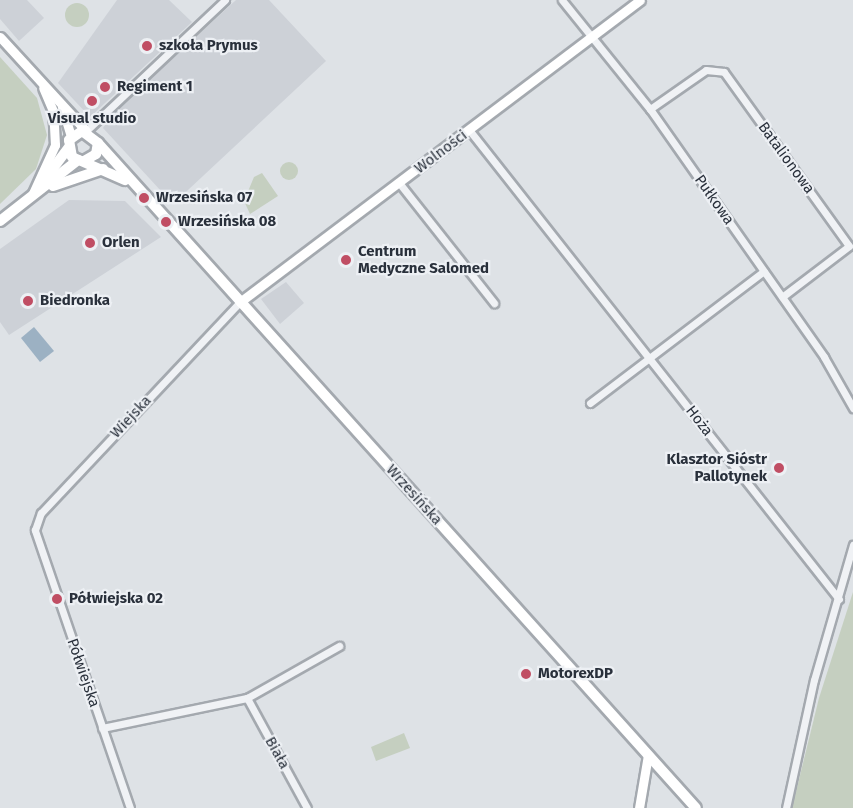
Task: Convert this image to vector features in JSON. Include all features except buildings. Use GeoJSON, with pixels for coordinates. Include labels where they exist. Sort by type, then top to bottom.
{"type":"FeatureCollection","features":[{"type":"Feature","properties":{"kind":"main road"},"geometry":{"type":"LineString","coordinates":[[33,193],[69,142],[86,131]]}},
{"type":"Feature","properties":{"kind":"main road","name":"Wrzesińska"},"geometry":{"type":"LineString","coordinates":[[86,131],[130,184],[240,302],[696,808]]}},
{"type":"Feature","properties":{"kind":"main road"},"geometry":{"type":"LineString","coordinates":[[69,142],[81,161]]}},
{"type":"Feature","properties":{"kind":"main road"},"geometry":{"type":"LineString","coordinates":[[0,221],[33,193],[81,161],[96,154],[98,143]]}},
{"type":"Feature","properties":{"kind":"main road","name":"Wrzesińska"},"geometry":{"type":"LineString","coordinates":[[81,161],[104,169],[130,184]]}},
{"type":"Feature","properties":{"kind":"main road"},"geometry":{"type":"LineString","coordinates":[[33,193],[104,169]]}},
{"type":"Feature","properties":{"kind":"street"},"geometry":{"type":"LineString","coordinates":[[0,37],[86,131],[225,0]]}},
{"type":"Feature","properties":{"kind":"street","name":"Pułkowa"},"geometry":{"type":"LineString","coordinates":[[561,0],[650,109],[782,297],[853,408]]}},
{"type":"Feature","properties":{"kind":"street","name":"Wolności"},"geometry":{"type":"LineString","coordinates":[[240,302],[400,184],[640,0]]}},
{"type":"Feature","properties":{"kind":"street","name":"Batalionowa"},"geometry":{"type":"LineString","coordinates":[[650,109],[706,70],[724,72],[849,246],[782,297]]}},
{"type":"Feature","properties":{"kind":"street"},"geometry":{"type":"LineString","coordinates":[[33,193],[47,170],[55,138],[53,111],[38,78]]}},
{"type":"Feature","properties":{"kind":"street"},"geometry":{"type":"LineString","coordinates":[[62,107],[69,142]]}},
{"type":"Feature","properties":{"kind":"street","name":"Hoża"},"geometry":{"type":"LineString","coordinates":[[470,131],[839,599]]}},
{"type":"Feature","properties":{"kind":"street"},"geometry":{"type":"LineString","coordinates":[[400,184],[494,303]]}},
{"type":"Feature","properties":{"kind":"street"},"geometry":{"type":"LineString","coordinates":[[590,403],[764,271]]}},
{"type":"Feature","properties":{"kind":"street","name":"Wiejska"},"geometry":{"type":"LineString","coordinates":[[36,538],[41,513],[240,302]]}},
{"type":"Feature","properties":{"kind":"street","name":"Półwiejska"},"geometry":{"type":"LineString","coordinates":[[36,538],[130,808]]}},
{"type":"Feature","properties":{"kind":"street"},"geometry":{"type":"LineString","coordinates":[[786,808],[812,689],[853,545]]}},
{"type":"Feature","properties":{"kind":"street"},"geometry":{"type":"LineString","coordinates":[[102,728],[247,698],[339,646]]}},
{"type":"Feature","properties":{"kind":"street","name":"Biała"},"geometry":{"type":"LineString","coordinates":[[247,698],[307,808]]}},
{"type":"Feature","properties":{"kind":"street"},"geometry":{"type":"LineString","coordinates":[[639,808],[648,755]]}},
{"type":"Feature","properties":{"kind":"shaded area"},"geometry":{"type":"Polygon","coordinates":[[[0,0],[27,0],[44,18],[19,41],[0,19],[0,0]]]}},
{"type":"Feature","properties":{"kind":"shaded area"},"geometry":{"type":"Polygon","coordinates":[[[117,0],[169,0],[192,22],[90,117],[58,83],[117,0]]]}},
{"type":"Feature","properties":{"kind":"shaded area"},"geometry":{"type":"Polygon","coordinates":[[[236,0],[269,0],[326,61],[173,204],[103,128],[112,114],[236,0]]]}},
{"type":"Feature","properties":{"kind":"shaded area"},"geometry":{"type":"Polygon","coordinates":[[[69,200],[125,201],[161,237],[9,335],[0,322],[0,249],[69,200]]]}},
{"type":"Feature","properties":{"kind":"shaded area"},"geometry":{"type":"Polygon","coordinates":[[[286,282],[304,303],[280,324],[261,299],[286,282]]]}},
{"type":"Feature","properties":{"kind":"green space"},"geometry":{"type":"Polygon","coordinates":[[[77,3],[86,6],[89,15],[86,24],[77,27],[68,24],[65,15],[68,6],[77,3]]]}},
{"type":"Feature","properties":{"kind":"green space"},"geometry":{"type":"Polygon","coordinates":[[[0,57],[37,98],[47,135],[36,169],[0,204],[0,57]]]}},
{"type":"Feature","properties":{"kind":"green space"},"geometry":{"type":"Polygon","coordinates":[[[285,162],[293,162],[298,167],[296,178],[285,180],[280,175],[280,167],[285,162]]]}},
{"type":"Feature","properties":{"kind":"green space"},"geometry":{"type":"Polygon","coordinates":[[[262,173],[278,196],[250,214],[244,201],[254,177],[262,173]]]}},
{"type":"Feature","properties":{"kind":"green space"},"geometry":{"type":"Polygon","coordinates":[[[853,592],[853,808],[792,808],[819,698],[853,592]]]}},
{"type":"Feature","properties":{"kind":"green space"},"geometry":{"type":"Polygon","coordinates":[[[404,733],[410,748],[376,761],[371,747],[404,733]]]}},
{"type":"Feature","properties":{"kind":"water"},"geometry":{"type":"Polygon","coordinates":[[[34,327],[54,351],[40,362],[21,338],[34,327]]]}},
{"type":"Feature","properties":{"kind":"place","name":"szkoła Prymus"},"geometry":{"type":"Point","coordinates":[147,46]}},
{"type":"Feature","properties":{"kind":"place","name":"Regiment 1"},"geometry":{"type":"Point","coordinates":[105,87]}},
{"type":"Feature","properties":{"kind":"place","name":"Visual studio"},"geometry":{"type":"Point","coordinates":[92,101]}},
{"type":"Feature","properties":{"kind":"place","name":"Wrzesińska 07"},"geometry":{"type":"Point","coordinates":[144,198]}},
{"type":"Feature","properties":{"kind":"place","name":"Wrzesińska 08"},"geometry":{"type":"Point","coordinates":[166,222]}},
{"type":"Feature","properties":{"kind":"place","name":"Orlen"},"geometry":{"type":"Point","coordinates":[90,243]}},
{"type":"Feature","properties":{"kind":"place","name":"Centrum Medyczne Salomed"},"geometry":{"type":"Point","coordinates":[346,260]}},
{"type":"Feature","properties":{"kind":"place","name":"Biedronka"},"geometry":{"type":"Point","coordinates":[28,301]}},
{"type":"Feature","properties":{"kind":"place","name":"Klasztor Sióstr Pallotynek"},"geometry":{"type":"Point","coordinates":[779,468]}},
{"type":"Feature","properties":{"kind":"place","name":"Półwiejska 02"},"geometry":{"type":"Point","coordinates":[57,599]}},
{"type":"Feature","properties":{"kind":"place","name":"MotorexDP"},"geometry":{"type":"Point","coordinates":[526,674]}}]}
